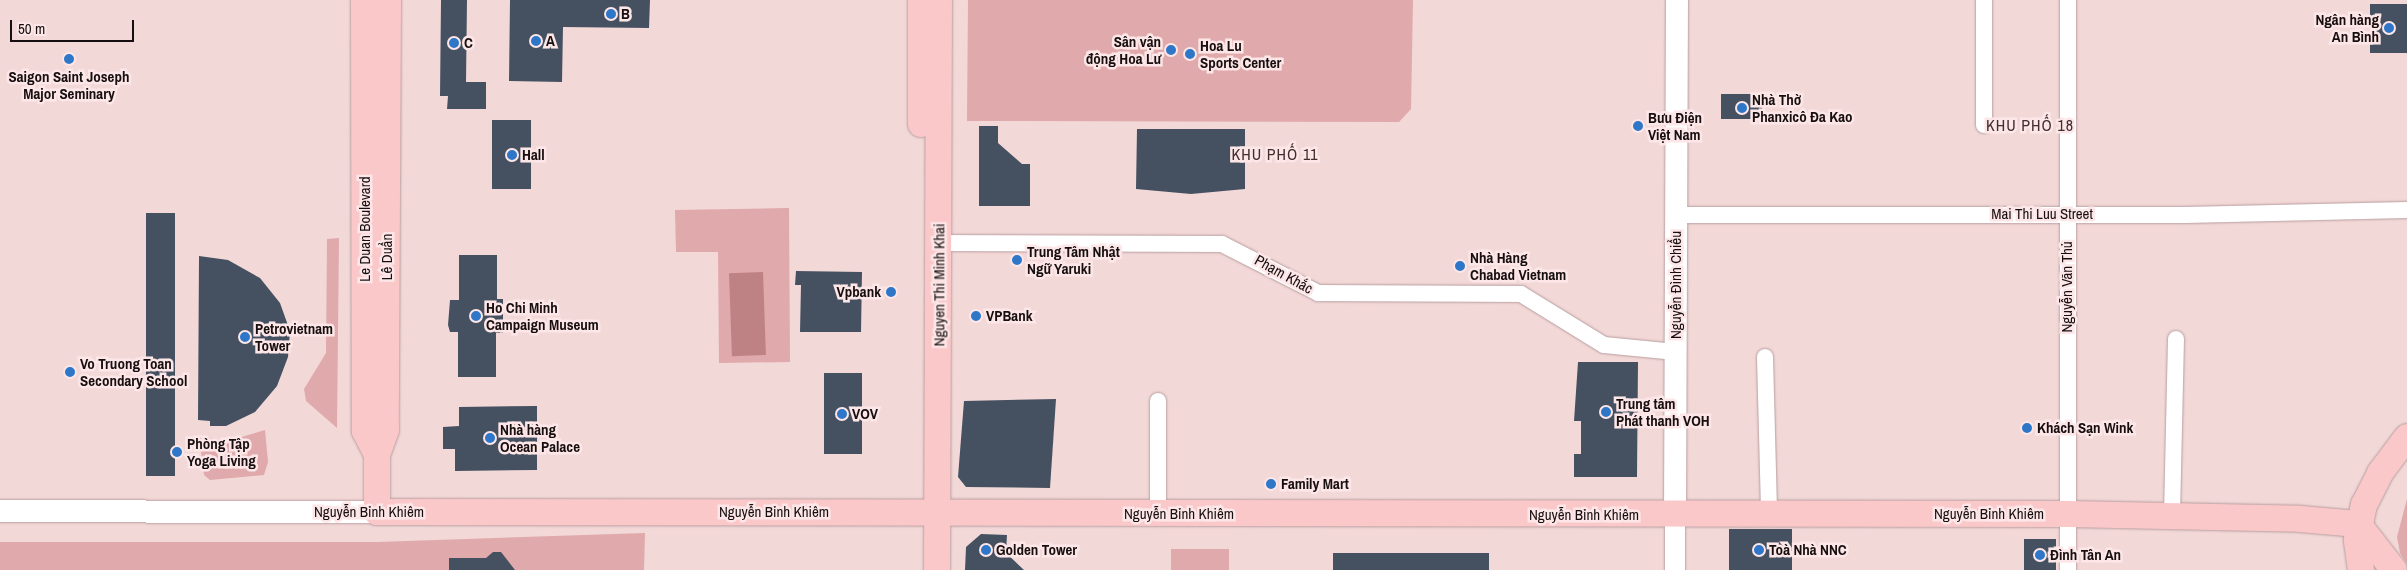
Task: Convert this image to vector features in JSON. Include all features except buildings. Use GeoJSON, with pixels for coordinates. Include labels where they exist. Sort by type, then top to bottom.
{"type":"FeatureCollection","features":[{"type":"Feature","properties":{"kind":"main road","name":"Le Duan Boulevard"},"geometry":{"type":"LineString","coordinates":[[364,0],[376,120],[365,431],[377,455],[377,512]]}},
{"type":"Feature","properties":{"kind":"main road"},"geometry":{"type":"LineString","coordinates":[[376,120],[388,0]]}},
{"type":"Feature","properties":{"kind":"main road","name":"Nguyen Thi Minh Khai"},"geometry":{"type":"LineString","coordinates":[[920,0],[930,139]]}},
{"type":"Feature","properties":{"kind":"main road","name":"Nguyen Thi Minh Khai"},"geometry":{"type":"LineString","coordinates":[[919,570],[928,513],[930,139],[939,0]]}},
{"type":"Feature","properties":{"kind":"main road","name":"Nguyễn Đình Chiểu"},"geometry":{"type":"LineString","coordinates":[[1675,516],[1677,0]]}},
{"type":"Feature","properties":{"kind":"main road"},"geometry":{"type":"LineString","coordinates":[[2361,570],[2358,524],[2371,488],[2407,437]]}},
{"type":"Feature","properties":{"kind":"main road","name":"Nguyễn Bỉnh Khiêm"},"geometry":{"type":"LineString","coordinates":[[0,511],[1675,516],[2068,514],[2172,515],[2358,524]]}},
{"type":"Feature","properties":{"kind":"main road","name":"Nguyen Thi Minh Khai"},"geometry":{"type":"LineString","coordinates":[[928,513],[937,570]]}},
{"type":"Feature","properties":{"kind":"main road"},"geometry":{"type":"LineString","coordinates":[[2358,524],[2394,570]]}},
{"type":"Feature","properties":{"kind":"street"},"geometry":{"type":"LineString","coordinates":[[1984,0],[1984,124]]}},
{"type":"Feature","properties":{"kind":"street","name":"Nguyễn Văn Thủ"},"geometry":{"type":"LineString","coordinates":[[2068,0],[2066,213],[2068,570]]}},
{"type":"Feature","properties":{"kind":"street","name":"Mai Thi Luu Street"},"geometry":{"type":"LineString","coordinates":[[1676,215],[2407,210]]}},
{"type":"Feature","properties":{"kind":"street","name":"Phạm Khắc"},"geometry":{"type":"LineString","coordinates":[[930,244],[1222,244],[1318,293],[1521,294],[1604,345],[1676,352]]}},
{"type":"Feature","properties":{"kind":"street"},"geometry":{"type":"LineString","coordinates":[[2172,515],[2176,339]]}},
{"type":"Feature","properties":{"kind":"street"},"geometry":{"type":"LineString","coordinates":[[1765,358],[1769,516]]}},
{"type":"Feature","properties":{"kind":"street"},"geometry":{"type":"LineString","coordinates":[[1158,401],[1158,514]]}},
{"type":"Feature","properties":{"kind":"street","name":"Nguyễn Đình Chiểu"},"geometry":{"type":"LineString","coordinates":[[1675,516],[1675,570]]}},
{"type":"Feature","properties":{"kind":"shaded area","name":"Hoa Lu Sports Center"},"geometry":{"type":"Polygon","coordinates":[[[968,0],[1413,0],[1411,109],[1399,122],[967,121],[968,0]]]}},
{"type":"Feature","properties":{"kind":"shaded area"},"geometry":{"type":"Polygon","coordinates":[[[789,208],[790,362],[719,363],[718,252],[676,252],[675,210],[789,208]]]}},
{"type":"Feature","properties":{"kind":"shaded area"},"geometry":{"type":"Polygon","coordinates":[[[339,238],[337,428],[306,401],[304,389],[326,353],[327,239],[339,238]]]}},
{"type":"Feature","properties":{"kind":"shaded area"},"geometry":{"type":"Polygon","coordinates":[[[763,272],[766,355],[732,356],[729,273],[763,272]]]}},
{"type":"Feature","properties":{"kind":"shaded area"},"geometry":{"type":"Polygon","coordinates":[[[265,430],[268,462],[264,475],[210,480],[204,475],[199,436],[228,441],[265,430]]]}},
{"type":"Feature","properties":{"kind":"shaded area"},"geometry":{"type":"Polygon","coordinates":[[[2407,499],[2407,564],[2400,553],[2397,537],[2407,499]]]}},
{"type":"Feature","properties":{"kind":"shaded area"},"geometry":{"type":"Polygon","coordinates":[[[645,533],[644,570],[0,570],[0,542],[377,542],[645,533]]]}},
{"type":"Feature","properties":{"kind":"shaded area"},"geometry":{"type":"Polygon","coordinates":[[[1171,549],[1229,549],[1229,570],[1171,570],[1171,549]]]}},
{"type":"Feature","properties":{"kind":"place","name":"B"},"geometry":{"type":"Point","coordinates":[611,14]}},
{"type":"Feature","properties":{"kind":"place","name":"Ngân hàng An Bình"},"geometry":{"type":"Point","coordinates":[2389,28]}},
{"type":"Feature","properties":{"kind":"place","name":"A"},"geometry":{"type":"Point","coordinates":[536,41]}},
{"type":"Feature","properties":{"kind":"place","name":"C"},"geometry":{"type":"Point","coordinates":[454,43]}},
{"type":"Feature","properties":{"kind":"place","name":"Sân vận động Hoa Lư"},"geometry":{"type":"Point","coordinates":[1171,50]}},
{"type":"Feature","properties":{"kind":"place","name":"Hoa Lu Sports Center"},"geometry":{"type":"Point","coordinates":[1190,54]}},
{"type":"Feature","properties":{"kind":"place","name":"Saigon Saint Joseph Major Seminary"},"geometry":{"type":"Point","coordinates":[69,59]}},
{"type":"Feature","properties":{"kind":"place","name":"Nhà Thờ Phanxicô Đa Kao"},"geometry":{"type":"Point","coordinates":[1742,108]}},
{"type":"Feature","properties":{"kind":"place","name":"Bưu Điện Việt Nam"},"geometry":{"type":"Point","coordinates":[1638,126]}},
{"type":"Feature","properties":{"kind":"place","name":"Hall"},"geometry":{"type":"Point","coordinates":[512,155]}},
{"type":"Feature","properties":{"kind":"place","name":"Trung Tâm Nhật Ngữ Yaruki"},"geometry":{"type":"Point","coordinates":[1017,260]}},
{"type":"Feature","properties":{"kind":"place","name":"Nhà Hàng Chabad Vietnam"},"geometry":{"type":"Point","coordinates":[1460,266]}},
{"type":"Feature","properties":{"kind":"place","name":"Vpbank"},"geometry":{"type":"Point","coordinates":[891,292]}},
{"type":"Feature","properties":{"kind":"place","name":"Ho Chi Minh Campaign Museum"},"geometry":{"type":"Point","coordinates":[476,316]}},
{"type":"Feature","properties":{"kind":"place","name":"VPBank"},"geometry":{"type":"Point","coordinates":[976,316]}},
{"type":"Feature","properties":{"kind":"place","name":"Petrovietnam Tower"},"geometry":{"type":"Point","coordinates":[245,337]}},
{"type":"Feature","properties":{"kind":"place","name":"Vo Truong Toan Secondary School"},"geometry":{"type":"Point","coordinates":[70,372]}},
{"type":"Feature","properties":{"kind":"place","name":"Trung tâm Phát thanh VOH"},"geometry":{"type":"Point","coordinates":[1606,412]}},
{"type":"Feature","properties":{"kind":"place","name":"VOV"},"geometry":{"type":"Point","coordinates":[842,414]}},
{"type":"Feature","properties":{"kind":"place","name":"Khách Sạn Wink"},"geometry":{"type":"Point","coordinates":[2027,428]}},
{"type":"Feature","properties":{"kind":"place","name":"Nhà hàng Ocean Palace"},"geometry":{"type":"Point","coordinates":[490,438]}},
{"type":"Feature","properties":{"kind":"place","name":"Phòng Tập Yoga Living"},"geometry":{"type":"Point","coordinates":[177,452]}},
{"type":"Feature","properties":{"kind":"place","name":"Family Mart"},"geometry":{"type":"Point","coordinates":[1271,484]}},
{"type":"Feature","properties":{"kind":"place","name":"Golden Tower"},"geometry":{"type":"Point","coordinates":[986,550]}},
{"type":"Feature","properties":{"kind":"place","name":"Toà Nhà NNC"},"geometry":{"type":"Point","coordinates":[1759,550]}},
{"type":"Feature","properties":{"kind":"place","name":"Đình Tân An"},"geometry":{"type":"Point","coordinates":[2040,555]}},
{"type":"Feature","properties":{"kind":"district","name":"KHU PHỐ 18"},"geometry":{"type":"Point","coordinates":[2030,125]}},
{"type":"Feature","properties":{"kind":"district","name":"KHU PHỐ 11"},"geometry":{"type":"Point","coordinates":[1275,154]}}]}
